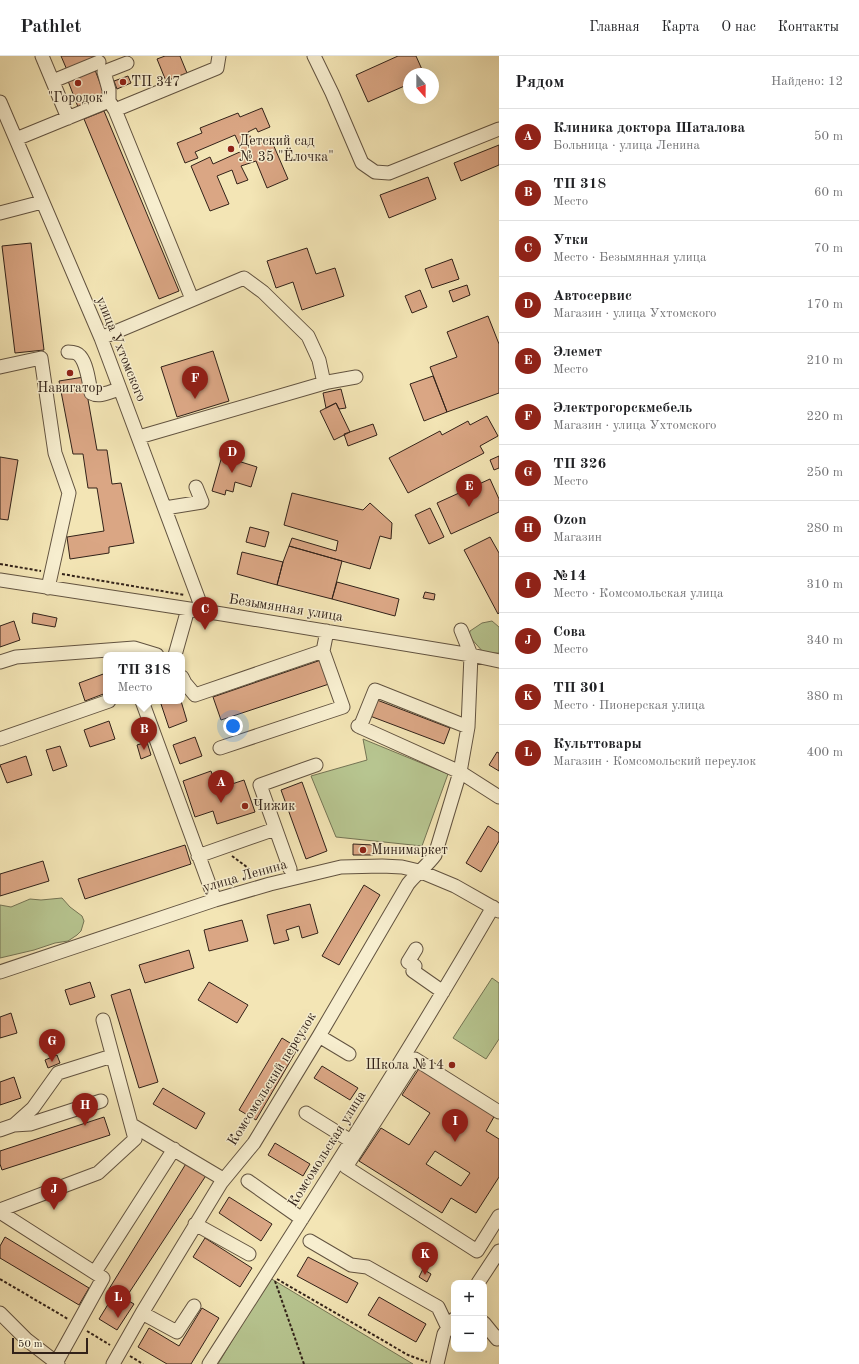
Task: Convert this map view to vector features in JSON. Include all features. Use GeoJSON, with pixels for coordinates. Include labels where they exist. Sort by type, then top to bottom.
{"type":"FeatureCollection","features":[{"type":"Feature","properties":{"kind":"street"},"geometry":{"type":"LineString","coordinates":[[42,56],[68,118]]}},
{"type":"Feature","properties":{"kind":"street"},"geometry":{"type":"LineString","coordinates":[[16,139],[68,118],[112,105],[217,68],[219,56]]}},
{"type":"Feature","properties":{"kind":"street"},"geometry":{"type":"LineString","coordinates":[[314,56],[332,92],[362,163],[375,172],[389,173],[499,129]]}},
{"type":"Feature","properties":{"kind":"street"},"geometry":{"type":"LineString","coordinates":[[52,81],[101,64],[127,63]]}},
{"type":"Feature","properties":{"kind":"street"},"geometry":{"type":"LineString","coordinates":[[101,64],[112,105],[192,299]]}},
{"type":"Feature","properties":{"kind":"street","name":"улица Ухтомского"},"geometry":{"type":"LineString","coordinates":[[0,102],[101,338],[203,611]]}},
{"type":"Feature","properties":{"kind":"street"},"geometry":{"type":"LineString","coordinates":[[0,213],[42,202]]}},
{"type":"Feature","properties":{"kind":"street"},"geometry":{"type":"LineString","coordinates":[[101,338],[244,278],[263,292],[308,336],[318,360],[324,383]]}},
{"type":"Feature","properties":{"kind":"street"},"geometry":{"type":"LineString","coordinates":[[68,352],[74,352],[80,355],[89,380],[91,393],[95,395],[120,389]]}},
{"type":"Feature","properties":{"kind":"street"},"geometry":{"type":"LineString","coordinates":[[0,367],[42,358],[55,453],[69,493],[48,588]]}},
{"type":"Feature","properties":{"kind":"street"},"geometry":{"type":"LineString","coordinates":[[139,437],[324,383],[356,377]]}},
{"type":"Feature","properties":{"kind":"street"},"geometry":{"type":"LineString","coordinates":[[165,508],[202,502],[196,486]]}},
{"type":"Feature","properties":{"kind":"street","name":"Безымянная улица"},"geometry":{"type":"LineString","coordinates":[[0,580],[203,611],[499,660]]}},
{"type":"Feature","properties":{"kind":"street"},"geometry":{"type":"LineString","coordinates":[[176,652],[188,609]]}},
{"type":"Feature","properties":{"kind":"street"},"geometry":{"type":"LineString","coordinates":[[461,630],[471,655]]}},
{"type":"Feature","properties":{"kind":"street"},"geometry":{"type":"LineString","coordinates":[[220,748],[343,707],[323,651],[327,631]]}},
{"type":"Feature","properties":{"kind":"street"},"geometry":{"type":"LineString","coordinates":[[0,662],[16,657],[134,648],[147,652]]}},
{"type":"Feature","properties":{"kind":"street"},"geometry":{"type":"LineString","coordinates":[[185,683],[195,695],[323,651]]}},
{"type":"Feature","properties":{"kind":"street","name":"Комсомольский переулок"},"geometry":{"type":"LineString","coordinates":[[113,1364],[195,1224],[224,1179],[254,1143],[408,884],[435,855],[460,772],[468,727],[471,655]]}},
{"type":"Feature","properties":{"kind":"street"},"geometry":{"type":"LineString","coordinates":[[468,727],[375,690],[359,727],[460,772],[499,796]]}},
{"type":"Feature","properties":{"kind":"street"},"geometry":{"type":"LineString","coordinates":[[0,739],[103,703]]}},
{"type":"Feature","properties":{"kind":"street"},"geometry":{"type":"LineString","coordinates":[[143,704],[215,900]]}},
{"type":"Feature","properties":{"kind":"street"},"geometry":{"type":"LineString","coordinates":[[290,869],[260,785],[316,765]]}},
{"type":"Feature","properties":{"kind":"street"},"geometry":{"type":"LineString","coordinates":[[198,856],[275,829]]}},
{"type":"Feature","properties":{"kind":"street","name":"улица Ленина"},"geometry":{"type":"LineString","coordinates":[[0,972],[215,900],[270,884],[341,867],[402,867],[419,871],[455,886],[496,909]]}},
{"type":"Feature","properties":{"kind":"street","name":"Комсомольская улица"},"geometry":{"type":"LineString","coordinates":[[209,1364],[302,1219],[496,909]]}},
{"type":"Feature","properties":{"kind":"street"},"geometry":{"type":"LineString","coordinates":[[416,949],[408,962],[415,966],[413,971],[443,992]]}},
{"type":"Feature","properties":{"kind":"street"},"geometry":{"type":"LineString","coordinates":[[0,1211],[98,1173],[135,1139],[103,1020]]}},
{"type":"Feature","properties":{"kind":"street"},"geometry":{"type":"LineString","coordinates":[[319,1036],[349,1054]]}},
{"type":"Feature","properties":{"kind":"street"},"geometry":{"type":"LineString","coordinates":[[14,1125],[33,1108],[58,1073],[112,1056]]}},
{"type":"Feature","properties":{"kind":"street"},"geometry":{"type":"LineString","coordinates":[[499,1112],[415,1059],[346,1167],[477,1250],[499,1216]]}},
{"type":"Feature","properties":{"kind":"street"},"geometry":{"type":"LineString","coordinates":[[0,1130],[14,1125],[30,1124],[101,1101]]}},
{"type":"Feature","properties":{"kind":"street"},"geometry":{"type":"LineString","coordinates":[[306,1113],[351,1141]]}},
{"type":"Feature","properties":{"kind":"street"},"geometry":{"type":"LineString","coordinates":[[132,1125],[224,1179]]}},
{"type":"Feature","properties":{"kind":"street"},"geometry":{"type":"LineString","coordinates":[[95,1272],[174,1149]]}},
{"type":"Feature","properties":{"kind":"street"},"geometry":{"type":"LineString","coordinates":[[248,1181],[302,1219]]}},
{"type":"Feature","properties":{"kind":"street"},"geometry":{"type":"LineString","coordinates":[[0,1211],[103,1278],[57,1363],[27,1340],[0,1313]]}},
{"type":"Feature","properties":{"kind":"street"},"geometry":{"type":"LineString","coordinates":[[195,1224],[249,1254]]}},
{"type":"Feature","properties":{"kind":"street"},"geometry":{"type":"LineString","coordinates":[[310,1241],[350,1265],[367,1267],[438,1307],[451,1324],[444,1334],[437,1364]]}},
{"type":"Feature","properties":{"kind":"street"},"geometry":{"type":"LineString","coordinates":[[480,1280],[499,1251]]}},
{"type":"Feature","properties":{"kind":"street"},"geometry":{"type":"LineString","coordinates":[[142,1313],[177,1332],[194,1306]]}},
{"type":"Feature","properties":{"kind":"street"},"geometry":{"type":"LineString","coordinates":[[487,1327],[497,1340],[499,1337]]}},
{"type":"Feature","properties":{"kind":"path"},"geometry":{"type":"LineString","coordinates":[[0,564],[198,597]]}},
{"type":"Feature","properties":{"kind":"path"},"geometry":{"type":"LineString","coordinates":[[221,848],[270,884]]}},
{"type":"Feature","properties":{"kind":"path"},"geometry":{"type":"LineString","coordinates":[[304,1364],[273,1276],[408,1355],[433,1364]]}},
{"type":"Feature","properties":{"kind":"green space"},"geometry":{"type":"Polygon","coordinates":[[[492,621],[499,627],[499,653],[484,653],[469,636],[470,631],[482,623],[492,621]]]}},
{"type":"Feature","properties":{"kind":"green space"},"geometry":{"type":"Polygon","coordinates":[[[363,739],[448,774],[422,846],[336,837],[311,776],[367,760],[363,739]]]}},
{"type":"Feature","properties":{"kind":"green space"},"geometry":{"type":"Polygon","coordinates":[[[62,898],[70,907],[82,916],[84,921],[81,931],[77,935],[68,941],[55,943],[34,950],[0,958],[0,905],[11,907],[30,899],[41,900],[62,898]]]}},
{"type":"Feature","properties":{"kind":"green space"},"geometry":{"type":"Polygon","coordinates":[[[492,978],[499,983],[499,1039],[486,1059],[453,1038],[492,978]]]}},
{"type":"Feature","properties":{"kind":"green space"},"geometry":{"type":"Polygon","coordinates":[[[270,1278],[413,1364],[218,1364],[270,1278]]]}},
{"type":"Feature","properties":{"kind":"building"},"geometry":{"type":"Polygon","coordinates":[[[61,56],[93,56],[94,58],[67,70],[61,56]]]}},
{"type":"Feature","properties":{"kind":"building"},"geometry":{"type":"Polygon","coordinates":[[[165,56],[180,56],[187,73],[166,81],[157,59],[165,56]]]}},
{"type":"Feature","properties":{"kind":"building"},"geometry":{"type":"Polygon","coordinates":[[[398,56],[416,56],[421,68],[403,68],[403,87],[368,102],[356,75],[398,56]]]}},
{"type":"Feature","properties":{"kind":"building"},"geometry":{"type":"Polygon","coordinates":[[[95,70],[105,96],[78,107],[68,81],[95,70]]]}},
{"type":"Feature","properties":{"kind":"building","name":"ТП 347"},"geometry":{"type":"Polygon","coordinates":[[[128,76],[131,83],[117,89],[114,81],[128,76]]]}},
{"type":"Feature","properties":{"kind":"building"},"geometry":{"type":"Polygon","coordinates":[[[262,108],[270,127],[258,132],[256,128],[248,132],[254,144],[270,137],[288,179],[267,188],[256,161],[241,166],[248,180],[237,184],[232,170],[217,176],[229,204],[210,211],[191,166],[210,157],[213,164],[242,151],[235,135],[195,152],[198,158],[185,163],[177,143],[202,133],[200,128],[238,113],[240,117],[262,108]]]}},
{"type":"Feature","properties":{"kind":"building"},"geometry":{"type":"Polygon","coordinates":[[[104,111],[179,291],[159,299],[84,119],[104,111]]]}},
{"type":"Feature","properties":{"kind":"building"},"geometry":{"type":"Polygon","coordinates":[[[499,145],[499,165],[461,181],[454,163],[499,145]]]}},
{"type":"Feature","properties":{"kind":"building"},"geometry":{"type":"Polygon","coordinates":[[[428,177],[436,199],[389,218],[380,195],[428,177]]]}},
{"type":"Feature","properties":{"kind":"building"},"geometry":{"type":"Polygon","coordinates":[[[31,243],[44,350],[15,353],[2,246],[31,243]]]}},
{"type":"Feature","properties":{"kind":"building"},"geometry":{"type":"Polygon","coordinates":[[[307,248],[316,274],[335,268],[344,296],[302,310],[293,282],[276,288],[267,261],[307,248]]]}},
{"type":"Feature","properties":{"kind":"building"},"geometry":{"type":"Polygon","coordinates":[[[452,259],[459,279],[432,288],[425,269],[452,259]]]}},
{"type":"Feature","properties":{"kind":"building"},"geometry":{"type":"Polygon","coordinates":[[[467,285],[470,295],[453,302],[449,291],[467,285]]]}},
{"type":"Feature","properties":{"kind":"building"},"geometry":{"type":"Polygon","coordinates":[[[420,290],[427,307],[412,313],[405,296],[420,290]]]}},
{"type":"Feature","properties":{"kind":"building"},"geometry":{"type":"Polygon","coordinates":[[[488,316],[499,344],[499,393],[447,412],[430,367],[457,357],[447,332],[488,316]]]}},
{"type":"Feature","properties":{"kind":"building"},"geometry":{"type":"Polygon","coordinates":[[[213,351],[229,401],[177,417],[161,367],[213,351]]]}},
{"type":"Feature","properties":{"kind":"building"},"geometry":{"type":"Polygon","coordinates":[[[433,376],[447,412],[424,421],[410,384],[433,376]]]}},
{"type":"Feature","properties":{"kind":"building"},"geometry":{"type":"Polygon","coordinates":[[[84,377],[97,450],[107,450],[112,484],[121,483],[134,543],[109,547],[109,553],[70,559],[67,537],[104,531],[97,488],[88,488],[83,454],[73,454],[59,381],[84,377]]]}},
{"type":"Feature","properties":{"kind":"building"},"geometry":{"type":"Polygon","coordinates":[[[341,389],[346,408],[339,409],[336,403],[326,408],[323,393],[341,389]]]}},
{"type":"Feature","properties":{"kind":"building"},"geometry":{"type":"Polygon","coordinates":[[[336,403],[350,432],[334,440],[320,411],[336,403]]]}},
{"type":"Feature","properties":{"kind":"building"},"geometry":{"type":"Polygon","coordinates":[[[487,416],[498,436],[480,446],[484,453],[408,493],[389,458],[440,431],[442,435],[468,421],[470,425],[487,416]]]}},
{"type":"Feature","properties":{"kind":"building"},"geometry":{"type":"Polygon","coordinates":[[[373,424],[377,435],[348,446],[344,434],[373,424]]]}},
{"type":"Feature","properties":{"kind":"building"},"geometry":{"type":"Polygon","coordinates":[[[222,456],[257,467],[251,487],[235,482],[233,492],[226,490],[225,495],[212,491],[222,456]]]}},
{"type":"Feature","properties":{"kind":"building"},"geometry":{"type":"Polygon","coordinates":[[[499,456],[499,468],[494,470],[490,460],[499,456]]]}},
{"type":"Feature","properties":{"kind":"building"},"geometry":{"type":"Polygon","coordinates":[[[0,457],[18,460],[8,520],[0,519],[0,457]]]}},
{"type":"Feature","properties":{"kind":"building"},"geometry":{"type":"Polygon","coordinates":[[[490,479],[499,499],[499,512],[451,534],[437,503],[490,479]]]}},
{"type":"Feature","properties":{"kind":"building"},"geometry":{"type":"Polygon","coordinates":[[[292,493],[363,510],[370,503],[392,523],[391,539],[380,536],[370,569],[289,546],[292,538],[336,551],[338,541],[284,525],[292,493]]]}},
{"type":"Feature","properties":{"kind":"building"},"geometry":{"type":"Polygon","coordinates":[[[430,508],[444,537],[429,544],[415,515],[430,508]]]}},
{"type":"Feature","properties":{"kind":"building"},"geometry":{"type":"Polygon","coordinates":[[[250,527],[269,532],[265,547],[246,542],[250,527]]]}},
{"type":"Feature","properties":{"kind":"building"},"geometry":{"type":"Polygon","coordinates":[[[490,537],[499,553],[498,614],[464,550],[490,537]]]}},
{"type":"Feature","properties":{"kind":"building"},"geometry":{"type":"Polygon","coordinates":[[[289,546],[342,561],[332,599],[277,585],[289,546]]]}},
{"type":"Feature","properties":{"kind":"building"},"geometry":{"type":"Polygon","coordinates":[[[242,552],[283,562],[277,585],[237,574],[242,552]]]}},
{"type":"Feature","properties":{"kind":"building"},"geometry":{"type":"Polygon","coordinates":[[[337,582],[399,599],[395,616],[332,599],[337,582]]]}},
{"type":"Feature","properties":{"kind":"building"},"geometry":{"type":"Polygon","coordinates":[[[425,592],[435,594],[434,600],[423,598],[425,592]]]}},
{"type":"Feature","properties":{"kind":"building"},"geometry":{"type":"Polygon","coordinates":[[[33,613],[57,618],[55,627],[32,623],[33,613]]]}},
{"type":"Feature","properties":{"kind":"building"},"geometry":{"type":"Polygon","coordinates":[[[14,621],[20,640],[0,647],[0,626],[14,621]]]}},
{"type":"Feature","properties":{"kind":"building"},"geometry":{"type":"Polygon","coordinates":[[[321,660],[329,684],[221,720],[213,697],[321,660]]]}},
{"type":"Feature","properties":{"kind":"building"},"geometry":{"type":"Polygon","coordinates":[[[103,674],[103,694],[85,701],[79,683],[103,674]]]}},
{"type":"Feature","properties":{"kind":"building"},"geometry":{"type":"Polygon","coordinates":[[[377,700],[450,728],[444,744],[370,716],[377,700]]]}},
{"type":"Feature","properties":{"kind":"building"},"geometry":{"type":"Polygon","coordinates":[[[161,704],[182,704],[187,721],[169,728],[161,704]]]}},
{"type":"Feature","properties":{"kind":"building"},"geometry":{"type":"Polygon","coordinates":[[[109,721],[115,739],[90,747],[84,730],[109,721]]]}},
{"type":"Feature","properties":{"kind":"building"},"geometry":{"type":"Polygon","coordinates":[[[195,737],[202,756],[180,764],[173,745],[195,737]]]}},
{"type":"Feature","properties":{"kind":"building"},"geometry":{"type":"Polygon","coordinates":[[[147,742],[151,755],[141,759],[137,745],[147,742]]]}},
{"type":"Feature","properties":{"kind":"building"},"geometry":{"type":"Polygon","coordinates":[[[60,746],[67,766],[53,771],[46,750],[60,746]]]}},
{"type":"Feature","properties":{"kind":"building"},"geometry":{"type":"Polygon","coordinates":[[[497,752],[499,753],[499,771],[489,765],[497,752]]]}},
{"type":"Feature","properties":{"kind":"building"},"geometry":{"type":"Polygon","coordinates":[[[26,756],[32,775],[7,783],[0,765],[26,756]]]}},
{"type":"Feature","properties":{"kind":"building"},"geometry":{"type":"Polygon","coordinates":[[[211,771],[217,789],[244,780],[255,812],[217,824],[213,811],[195,817],[183,781],[211,771]]]}},
{"type":"Feature","properties":{"kind":"building"},"geometry":{"type":"Polygon","coordinates":[[[302,782],[327,851],[306,859],[281,790],[302,782]]]}},
{"type":"Feature","properties":{"kind":"building"},"geometry":{"type":"Polygon","coordinates":[[[488,826],[499,833],[499,841],[481,872],[466,863],[488,826]]]}},
{"type":"Feature","properties":{"kind":"building","name":"Минимаркет"},"geometry":{"type":"Polygon","coordinates":[[[353,844],[373,845],[373,855],[353,855],[353,844]]]}},
{"type":"Feature","properties":{"kind":"building"},"geometry":{"type":"Polygon","coordinates":[[[185,845],[191,864],[85,899],[78,879],[185,845]]]}},
{"type":"Feature","properties":{"kind":"building"},"geometry":{"type":"Polygon","coordinates":[[[43,861],[49,881],[0,896],[0,874],[43,861]]]}},
{"type":"Feature","properties":{"kind":"building"},"geometry":{"type":"Polygon","coordinates":[[[364,885],[380,895],[339,965],[322,956],[364,885]]]}},
{"type":"Feature","properties":{"kind":"building"},"geometry":{"type":"Polygon","coordinates":[[[310,904],[318,933],[302,938],[299,926],[286,930],[289,940],[274,944],[267,915],[310,904]]]}},
{"type":"Feature","properties":{"kind":"building"},"geometry":{"type":"Polygon","coordinates":[[[242,920],[248,941],[209,951],[204,930],[242,920]]]}},
{"type":"Feature","properties":{"kind":"building"},"geometry":{"type":"Polygon","coordinates":[[[189,950],[194,968],[145,983],[139,965],[189,950]]]}},
{"type":"Feature","properties":{"kind":"building"},"geometry":{"type":"Polygon","coordinates":[[[90,982],[95,997],[70,1005],[65,990],[90,982]]]}},
{"type":"Feature","properties":{"kind":"building"},"geometry":{"type":"Polygon","coordinates":[[[209,982],[248,1005],[237,1023],[198,1000],[209,982]]]}},
{"type":"Feature","properties":{"kind":"building"},"geometry":{"type":"Polygon","coordinates":[[[130,989],[158,1082],[139,1088],[111,995],[130,989]]]}},
{"type":"Feature","properties":{"kind":"building"},"geometry":{"type":"Polygon","coordinates":[[[11,1013],[17,1033],[0,1038],[0,1017],[11,1013]]]}},
{"type":"Feature","properties":{"kind":"building"},"geometry":{"type":"Polygon","coordinates":[[[282,1038],[298,1048],[256,1120],[239,1110],[282,1038]]]}},
{"type":"Feature","properties":{"kind":"building"},"geometry":{"type":"Polygon","coordinates":[[[57,1055],[60,1063],[48,1068],[45,1060],[57,1055]]]}},
{"type":"Feature","properties":{"kind":"building"},"geometry":{"type":"Polygon","coordinates":[[[322,1066],[358,1088],[350,1100],[314,1078],[322,1066]]]}},
{"type":"Feature","properties":{"kind":"building"},"geometry":{"type":"Polygon","coordinates":[[[420,1067],[495,1115],[486,1131],[499,1139],[499,1177],[476,1213],[451,1198],[442,1213],[359,1161],[381,1128],[409,1145],[430,1113],[402,1095],[420,1067]],[[435,1151],[426,1164],[461,1186],[470,1173],[435,1151]]]}},
{"type":"Feature","properties":{"kind":"building"},"geometry":{"type":"Polygon","coordinates":[[[14,1077],[21,1098],[0,1105],[0,1082],[14,1077]]]}},
{"type":"Feature","properties":{"kind":"building"},"geometry":{"type":"Polygon","coordinates":[[[163,1088],[205,1113],[196,1129],[153,1104],[163,1088]]]}},
{"type":"Feature","properties":{"kind":"building"},"geometry":{"type":"Polygon","coordinates":[[[104,1117],[110,1135],[2,1170],[0,1164],[0,1151],[104,1117]]]}},
{"type":"Feature","properties":{"kind":"building"},"geometry":{"type":"Polygon","coordinates":[[[275,1143],[310,1164],[303,1176],[268,1155],[275,1143]]]}},
{"type":"Feature","properties":{"kind":"building"},"geometry":{"type":"Polygon","coordinates":[[[187,1162],[207,1174],[125,1299],[109,1289],[187,1162]]]}},
{"type":"Feature","properties":{"kind":"building"},"geometry":{"type":"Polygon","coordinates":[[[229,1197],[272,1224],[261,1241],[219,1213],[229,1197]]]}},
{"type":"Feature","properties":{"kind":"building"},"geometry":{"type":"Polygon","coordinates":[[[5,1237],[89,1288],[79,1305],[0,1258],[0,1246],[5,1237]]]}},
{"type":"Feature","properties":{"kind":"building"},"geometry":{"type":"Polygon","coordinates":[[[205,1238],[252,1268],[240,1287],[193,1257],[205,1238]]]}},
{"type":"Feature","properties":{"kind":"building"},"geometry":{"type":"Polygon","coordinates":[[[308,1257],[358,1283],[347,1303],[297,1276],[308,1257]]]}},
{"type":"Feature","properties":{"kind":"building"},"geometry":{"type":"Polygon","coordinates":[[[423,1269],[431,1274],[427,1282],[419,1277],[423,1269]]]}},
{"type":"Feature","properties":{"kind":"building"},"geometry":{"type":"Polygon","coordinates":[[[115,1293],[134,1304],[117,1330],[99,1319],[115,1293]]]}},
{"type":"Feature","properties":{"kind":"building"},"geometry":{"type":"Polygon","coordinates":[[[379,1297],[426,1324],[416,1342],[368,1315],[379,1297]]]}},
{"type":"Feature","properties":{"kind":"building"},"geometry":{"type":"Polygon","coordinates":[[[202,1308],[219,1318],[191,1364],[167,1364],[138,1347],[149,1328],[179,1346],[202,1308]]]}},
{"type":"Feature","properties":{"kind":"place","name":"ТП 347"},"geometry":{"type":"Point","coordinates":[123,82]}},
{"type":"Feature","properties":{"kind":"place","name":"\"Городок\""},"geometry":{"type":"Point","coordinates":[78,83]}},
{"type":"Feature","properties":{"kind":"place","name":"Детский сад № 35 \"Ёлочка\""},"geometry":{"type":"Point","coordinates":[231,149]}},
{"type":"Feature","properties":{"kind":"place","name":"Навигатор"},"geometry":{"type":"Point","coordinates":[70,373]}},
{"type":"Feature","properties":{"kind":"place","name":"Электрогорскмебель"},"geometry":{"type":"Point","coordinates":[195,399]}},
{"type":"Feature","properties":{"kind":"place","name":"Автосервис"},"geometry":{"type":"Point","coordinates":[232,473]}},
{"type":"Feature","properties":{"kind":"place","name":"Элемет"},"geometry":{"type":"Point","coordinates":[469,507]}},
{"type":"Feature","properties":{"kind":"place","name":"Утки"},"geometry":{"type":"Point","coordinates":[205,630]}},
{"type":"Feature","properties":{"kind":"place","name":"ТП 318"},"geometry":{"type":"Point","coordinates":[144,750]}},
{"type":"Feature","properties":{"kind":"place","name":"Клиника доктора Шаталова"},"geometry":{"type":"Point","coordinates":[221,803]}},
{"type":"Feature","properties":{"kind":"place","name":"Чижик"},"geometry":{"type":"Point","coordinates":[245,806]}},
{"type":"Feature","properties":{"kind":"place","name":"Минимаркет"},"geometry":{"type":"Point","coordinates":[363,850]}},
{"type":"Feature","properties":{"kind":"place","name":"ТП 326"},"geometry":{"type":"Point","coordinates":[52,1062]}},
{"type":"Feature","properties":{"kind":"place","name":"Школа №14"},"geometry":{"type":"Point","coordinates":[452,1065]}},
{"type":"Feature","properties":{"kind":"place","name":"Ozon"},"geometry":{"type":"Point","coordinates":[85,1126]}},
{"type":"Feature","properties":{"kind":"place","name":"№14"},"geometry":{"type":"Point","coordinates":[455,1142]}},
{"type":"Feature","properties":{"kind":"place","name":"Сова"},"geometry":{"type":"Point","coordinates":[54,1210]}},
{"type":"Feature","properties":{"kind":"place","name":"ТП 301"},"geometry":{"type":"Point","coordinates":[425,1275]}},
{"type":"Feature","properties":{"kind":"place","name":"Культтовары"},"geometry":{"type":"Point","coordinates":[118,1318]}}]}
